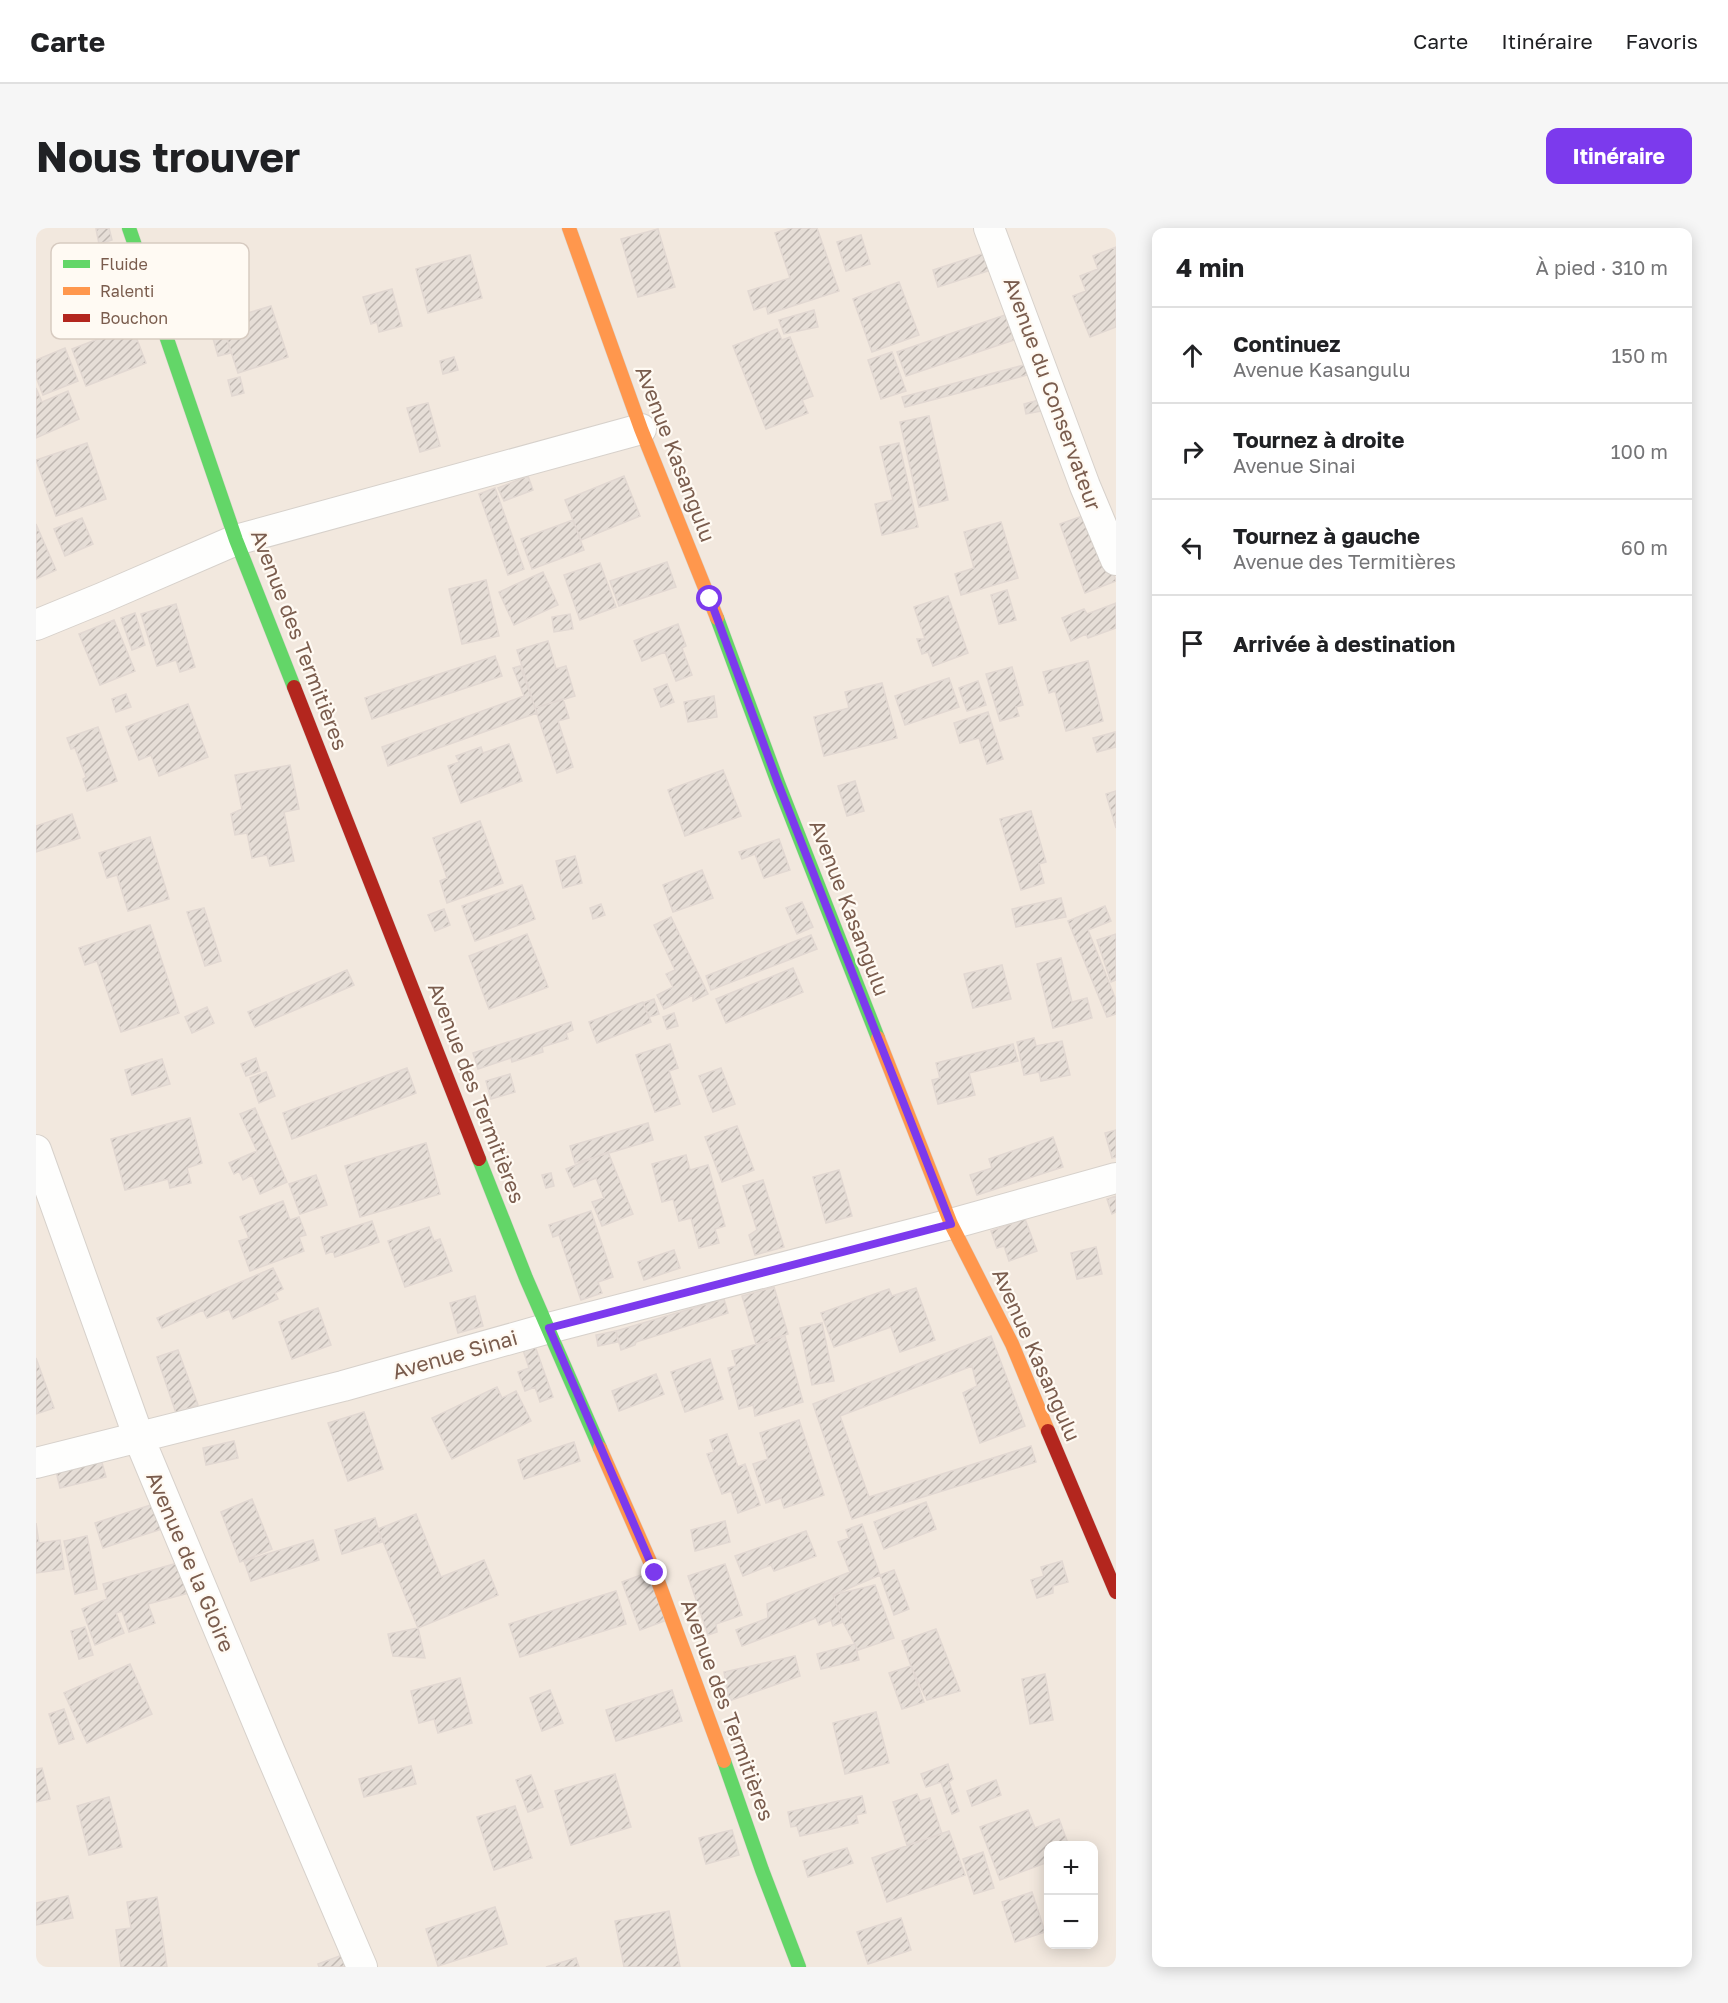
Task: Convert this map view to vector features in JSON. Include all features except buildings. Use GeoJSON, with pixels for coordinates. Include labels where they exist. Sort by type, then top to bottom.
{"type":"FeatureCollection","features":[{"type":"Feature","properties":{"kind":"street","name":"Avenue des Termitières"},"geometry":{"type":"LineString","coordinates":[[129,228],[134,243]]}},
{"type":"Feature","properties":{"kind":"street","name":"Avenue Kasangulu"},"geometry":{"type":"LineString","coordinates":[[569,228],[641,429],[710,599],[778,783],[951,1224],[1012,1344],[1116,1592]]}},
{"type":"Feature","properties":{"kind":"street","name":"Avenue du Conservateur"},"geometry":{"type":"LineString","coordinates":[[989,228],[1085,486],[1116,560]]}},
{"type":"Feature","properties":{"kind":"street","name":"Avenue des Termitières"},"geometry":{"type":"LineString","coordinates":[[167,339],[236,540],[526,1278],[655,1573],[799,1967]]}},
{"type":"Feature","properties":{"kind":"street"},"geometry":{"type":"LineString","coordinates":[[36,625],[236,540],[641,429]]}},
{"type":"Feature","properties":{"kind":"street","name":"Avenue de la Gloire"},"geometry":{"type":"LineString","coordinates":[[36,1150],[139,1438],[362,1967]]}},
{"type":"Feature","properties":{"kind":"street","name":"Avenue Sinai"},"geometry":{"type":"LineString","coordinates":[[36,1463],[343,1386],[549,1328],[951,1224],[1116,1178]]}},
{"type":"Feature","properties":{"kind":"shaded area"},"geometry":{"type":"Polygon","coordinates":[[[36,228],[1116,228],[1116,1967],[36,1967],[36,228]]]}},
{"type":"Feature","properties":{"kind":"traffic: fast"},"geometry":{"type":"LineString","coordinates":[[129,228],[134,243]]}},
{"type":"Feature","properties":{"kind":"traffic: fast"},"geometry":{"type":"LineString","coordinates":[[167,339],[236,540],[294,687]]}},
{"type":"Feature","properties":{"kind":"traffic: fast"},"geometry":{"type":"LineString","coordinates":[[717,618],[778,783],[878,1038]]}},
{"type":"Feature","properties":{"kind":"traffic: fast"},"geometry":{"type":"LineString","coordinates":[[479,1159],[526,1278],[600,1448]]}},
{"type":"Feature","properties":{"kind":"traffic: fast"},"geometry":{"type":"LineString","coordinates":[[724,1761],[799,1967]]}},
{"type":"Feature","properties":{"kind":"traffic: slow"},"geometry":{"type":"LineString","coordinates":[[569,228],[641,429],[717,618]]}},
{"type":"Feature","properties":{"kind":"traffic: slow"},"geometry":{"type":"LineString","coordinates":[[878,1038],[951,1224],[1012,1344],[1048,1431]]}},
{"type":"Feature","properties":{"kind":"traffic: slow"},"geometry":{"type":"LineString","coordinates":[[600,1448],[655,1573],[724,1761]]}},
{"type":"Feature","properties":{"kind":"traffic: jam"},"geometry":{"type":"LineString","coordinates":[[294,687],[479,1159]]}},
{"type":"Feature","properties":{"kind":"traffic: jam"},"geometry":{"type":"LineString","coordinates":[[1048,1431],[1116,1592]]}},
{"type":"Feature","properties":{"kind":"route"},"geometry":{"type":"LineString","coordinates":[[655,1573],[549,1328],[951,1224],[778,783],[710,599]]}}]}
